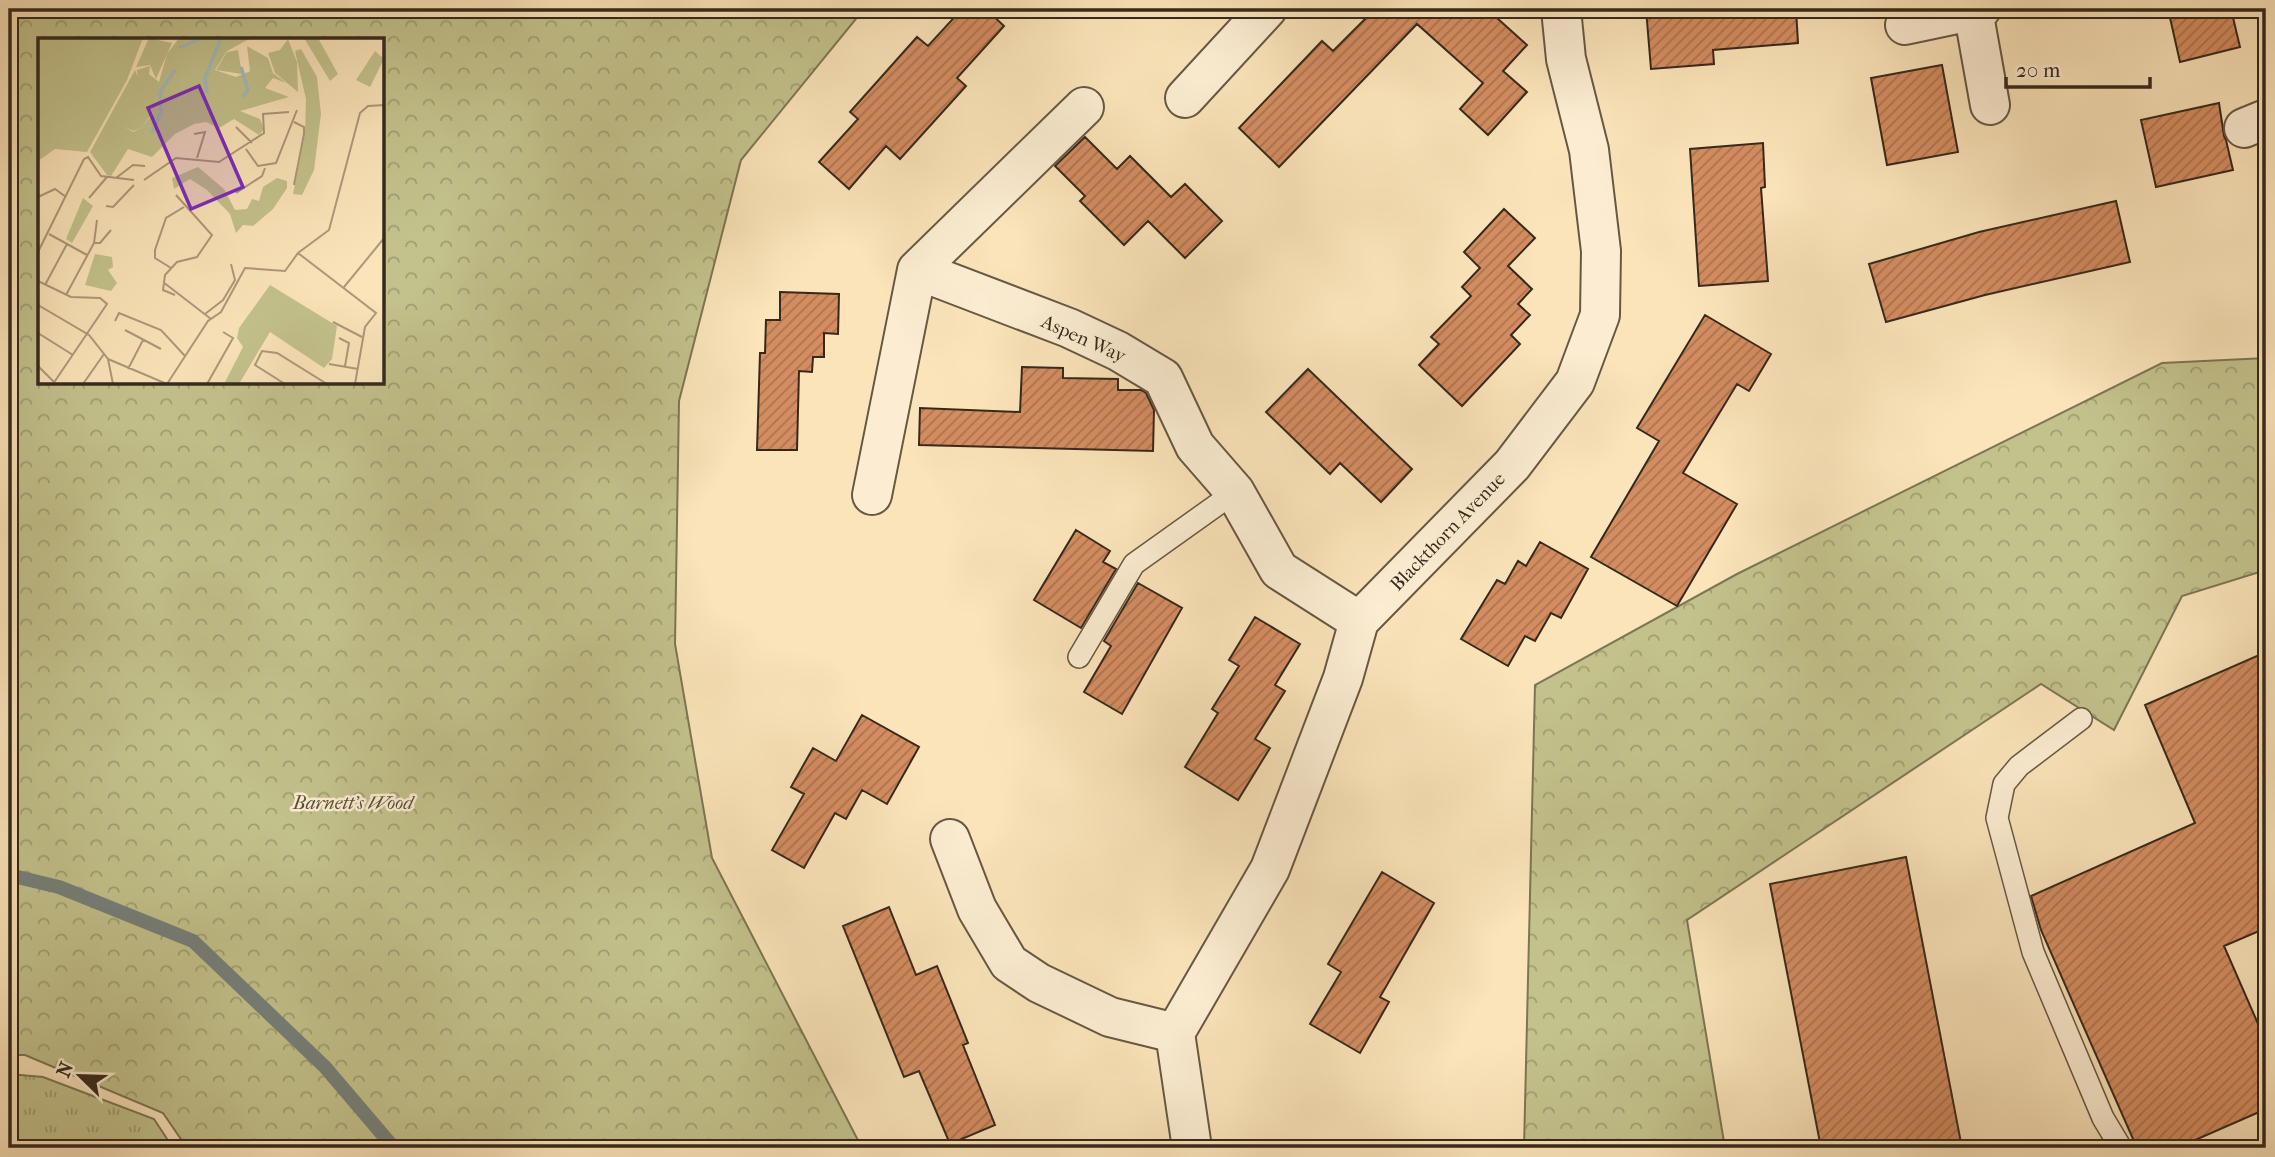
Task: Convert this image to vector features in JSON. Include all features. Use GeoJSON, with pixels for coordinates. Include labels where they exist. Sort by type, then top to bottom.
{"type":"FeatureCollection","features":[{"type":"Feature","properties":{"kind":"street"},"geometry":{"type":"LineString","coordinates":[[1185,98],[1266,9]]}},
{"type":"Feature","properties":{"kind":"street","name":"Blackthorn Avenue"},"geometry":{"type":"LineString","coordinates":[[1175,1033],[1270,869],[1343,678],[1359,621],[1512,465],[1575,382],[1600,315],[1601,251],[1589,150],[1566,59],[1561,9]]}},
{"type":"Feature","properties":{"kind":"street"},"geometry":{"type":"LineString","coordinates":[[1905,25],[1977,10],[1990,106]]}},
{"type":"Feature","properties":{"kind":"street"},"geometry":{"type":"LineString","coordinates":[[872,495],[917,271],[1083,107]]}},
{"type":"Feature","properties":{"kind":"street","name":"Aspen Way"},"geometry":{"type":"LineString","coordinates":[[917,271],[1069,328],[1118,351],[1163,378],[1195,446],[1235,492],[1279,570],[1359,621]]}},
{"type":"Feature","properties":{"kind":"street"},"geometry":{"type":"LineString","coordinates":[[950,839],[977,909],[1009,962],[1039,983],[1110,1017],[1175,1033],[1192,1148]]}},
{"type":"Feature","properties":{"kind":"lane"},"geometry":{"type":"LineString","coordinates":[[1079,657],[1134,564],[1235,492]]}},
{"type":"Feature","properties":{"kind":"lane"},"geometry":{"type":"LineString","coordinates":[[2081,719],[2020,766],[2004,784],[1997,818],[2033,952],[2103,1118],[2121,1148]]}},
{"type":"Feature","properties":{"kind":"green space","name":"Barnett's Wood"},"geometry":{"type":"Polygon","coordinates":[[[9,9],[864,9],[741,160],[679,401],[675,644],[712,858],[862,1148],[187,1148],[163,1113],[25,1055],[9,1055],[9,9]]]}},
{"type":"Feature","properties":{"kind":"green space"},"geometry":{"type":"Polygon","coordinates":[[[2266,358],[2266,570],[2182,596],[2114,730],[2041,684],[1687,920],[1725,1148],[1524,1148],[1535,685],[1737,574],[2162,363],[2266,358]]]}},
{"type":"Feature","properties":{"kind":"green space"},"geometry":{"type":"Polygon","coordinates":[[[9,1074],[43,1077],[154,1119],[173,1148],[9,1148],[9,1074]]]}},
{"type":"Feature","properties":{"kind":"building"},"geometry":{"type":"Polygon","coordinates":[[[962,9],[986,9],[1004,26],[957,78],[966,86],[900,159],[886,146],[849,189],[819,162],[858,119],[850,112],[917,37],[928,46],[962,9]]]}},
{"type":"Feature","properties":{"kind":"building"},"geometry":{"type":"Polygon","coordinates":[[[1375,9],[1487,9],[1527,45],[1503,71],[1527,92],[1488,135],[1460,109],[1483,83],[1417,24],[1279,167],[1239,128],[1322,41],[1333,51],[1375,9]]]}},
{"type":"Feature","properties":{"kind":"building"},"geometry":{"type":"Polygon","coordinates":[[[1646,9],[1796,9],[1798,43],[1713,50],[1714,64],[1651,69],[1646,9]]]}},
{"type":"Feature","properties":{"kind":"building"},"geometry":{"type":"Polygon","coordinates":[[[2168,9],[2231,9],[2240,47],[2180,62],[2168,9]]]}},
{"type":"Feature","properties":{"kind":"building"},"geometry":{"type":"Polygon","coordinates":[[[1942,65],[1958,152],[1887,165],[1871,78],[1942,65]]]}},
{"type":"Feature","properties":{"kind":"building"},"geometry":{"type":"Polygon","coordinates":[[[2219,103],[2233,170],[2156,187],[2141,120],[2219,103]]]}},
{"type":"Feature","properties":{"kind":"building"},"geometry":{"type":"Polygon","coordinates":[[[1085,137],[1117,169],[1130,156],[1171,197],[1185,184],[1222,221],[1185,258],[1148,221],[1124,245],[1080,201],[1085,196],[1055,166],[1085,137]]]}},
{"type":"Feature","properties":{"kind":"building"},"geometry":{"type":"Polygon","coordinates":[[[1763,143],[1765,187],[1761,188],[1768,281],[1699,286],[1690,149],[1763,143]]]}},
{"type":"Feature","properties":{"kind":"building"},"geometry":{"type":"Polygon","coordinates":[[[2116,201],[2130,262],[1985,295],[1886,322],[1869,264],[1979,232],[2116,201]]]}},
{"type":"Feature","properties":{"kind":"building"},"geometry":{"type":"Polygon","coordinates":[[[1504,209],[1535,238],[1508,266],[1532,289],[1518,304],[1530,315],[1511,335],[1520,344],[1462,406],[1419,365],[1439,344],[1431,337],[1471,296],[1462,287],[1480,268],[1464,252],[1504,209]]]}},
{"type":"Feature","properties":{"kind":"building"},"geometry":{"type":"Polygon","coordinates":[[[780,292],[839,294],[838,334],[824,333],[824,357],[813,357],[812,372],[799,371],[797,450],[757,450],[760,353],[765,353],[766,320],[780,320],[780,292]]]}},
{"type":"Feature","properties":{"kind":"building"},"geometry":{"type":"Polygon","coordinates":[[[1705,315],[1771,354],[1749,391],[1737,384],[1683,473],[1737,504],[1677,606],[1591,557],[1659,441],[1637,428],[1705,315]]]}},
{"type":"Feature","properties":{"kind":"building"},"geometry":{"type":"Polygon","coordinates":[[[1022,367],[1063,368],[1063,378],[1118,379],[1118,390],[1141,390],[1146,393],[1154,410],[1153,451],[919,445],[920,408],[1020,412],[1022,367]]]}},
{"type":"Feature","properties":{"kind":"building"},"geometry":{"type":"Polygon","coordinates":[[[1308,369],[1412,469],[1381,502],[1340,463],[1330,474],[1266,412],[1308,369]]]}},
{"type":"Feature","properties":{"kind":"building"},"geometry":{"type":"Polygon","coordinates":[[[1076,530],[1110,551],[1103,562],[1116,569],[1081,628],[1034,600],[1076,530]]]}},
{"type":"Feature","properties":{"kind":"building"},"geometry":{"type":"Polygon","coordinates":[[[1540,542],[1588,569],[1561,618],[1551,613],[1535,641],[1525,636],[1508,666],[1461,639],[1497,580],[1505,584],[1518,561],[1526,566],[1540,542]]]}},
{"type":"Feature","properties":{"kind":"building"},"geometry":{"type":"Polygon","coordinates":[[[1138,583],[1182,608],[1122,714],[1084,692],[1111,646],[1104,641],[1138,583]]]}},
{"type":"Feature","properties":{"kind":"building"},"geometry":{"type":"Polygon","coordinates":[[[1255,617],[1300,644],[1275,685],[1285,691],[1255,739],[1270,748],[1238,800],[1185,767],[1218,713],[1212,709],[1239,666],[1229,660],[1255,617]]]}},
{"type":"Feature","properties":{"kind":"building"},"geometry":{"type":"Polygon","coordinates":[[[2266,652],[2266,928],[2224,946],[2266,1042],[2266,1109],[2177,1148],[2137,1148],[2041,930],[2031,896],[2195,823],[2145,705],[2266,652]]]}},
{"type":"Feature","properties":{"kind":"building"},"geometry":{"type":"Polygon","coordinates":[[[862,715],[919,747],[887,804],[862,790],[846,819],[835,813],[804,868],[772,850],[804,794],[791,787],[813,748],[836,761],[862,715]]]}},
{"type":"Feature","properties":{"kind":"building"},"geometry":{"type":"Polygon","coordinates":[[[1906,857],[1962,1148],[1821,1148],[1770,884],[1906,857]]]}},
{"type":"Feature","properties":{"kind":"building"},"geometry":{"type":"Polygon","coordinates":[[[1382,872],[1434,903],[1380,997],[1389,1002],[1360,1053],[1310,1024],[1341,972],[1328,964],[1382,872]]]}},
{"type":"Feature","properties":{"kind":"building"},"geometry":{"type":"Polygon","coordinates":[[[889,907],[916,975],[937,966],[968,1043],[963,1045],[995,1125],[950,1144],[919,1071],[904,1077],[843,926],[889,907]]]}},
{"type":"Feature","properties":{"kind":"waterway"},"geometry":{"type":"LineString","coordinates":[[9,875],[59,887],[193,941],[325,1067],[394,1148]]}}]}
